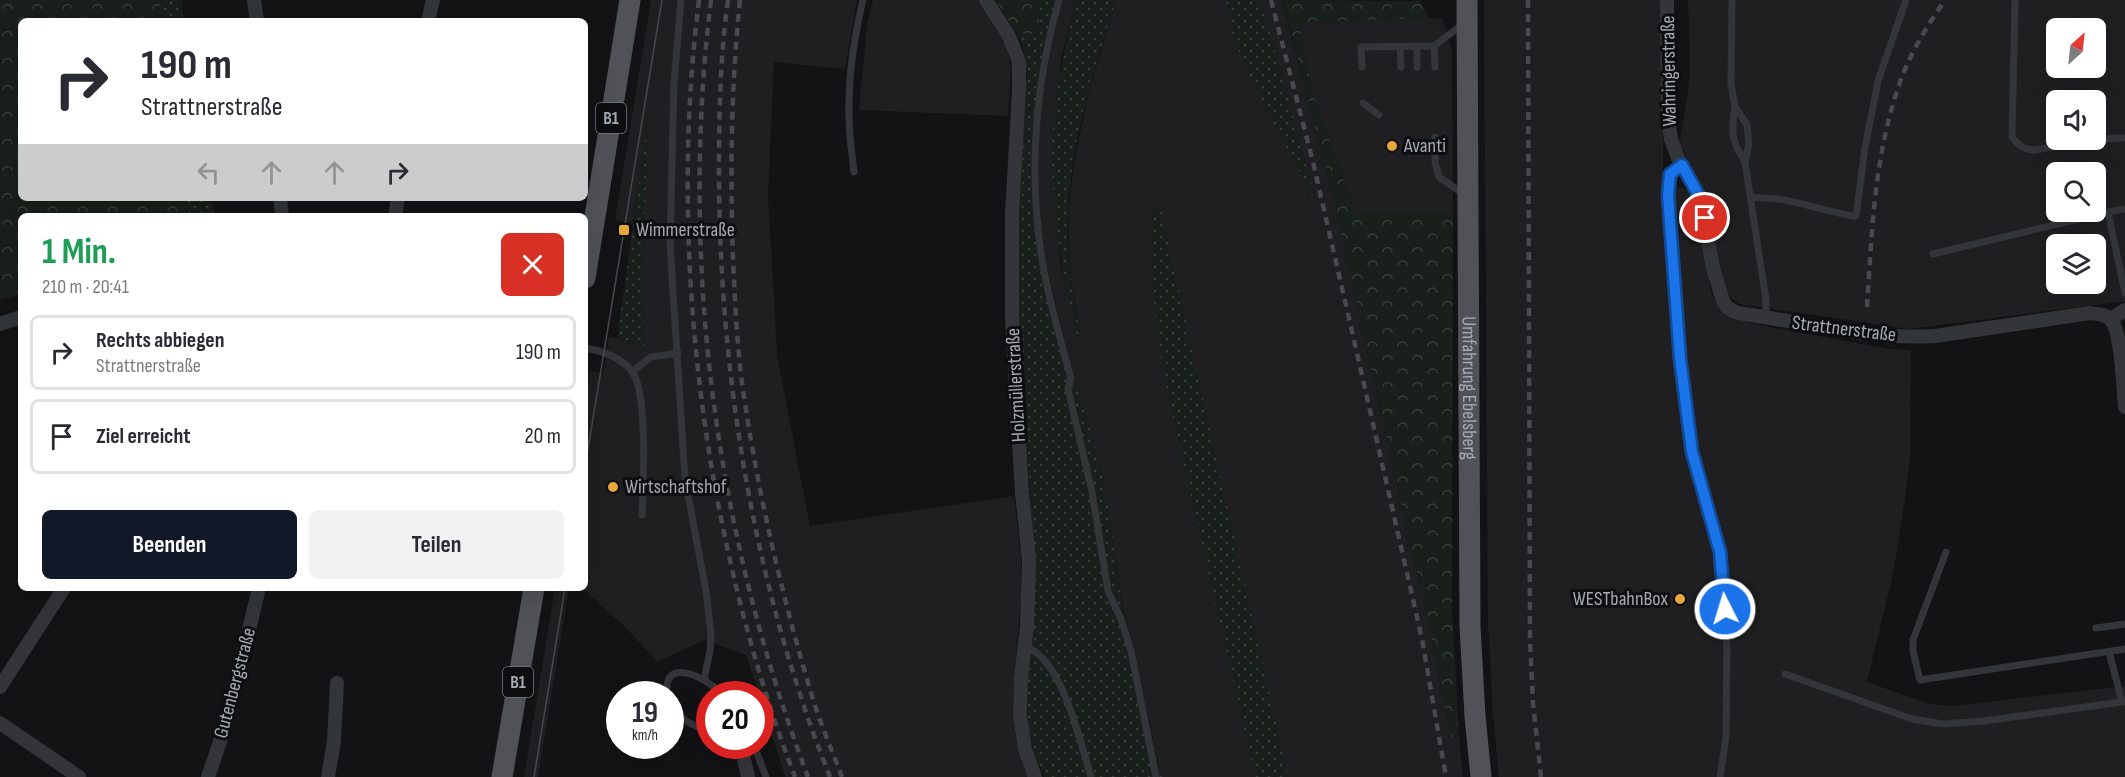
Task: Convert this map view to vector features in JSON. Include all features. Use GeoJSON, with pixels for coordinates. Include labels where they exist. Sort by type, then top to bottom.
{"type":"FeatureCollection","features":[{"type":"Feature","properties":{"kind":"main road","name":"B1"},"geometry":{"type":"LineString","coordinates":[[588,259],[630,0]]}},
{"type":"Feature","properties":{"kind":"main road","name":"Umfahrung Ebelsberg"},"geometry":{"type":"LineString","coordinates":[[1467,10],[1470,626],[1481,777]]}},
{"type":"Feature","properties":{"kind":"main road","name":"B1"},"geometry":{"type":"LineString","coordinates":[[502,777],[533,591]]}},
{"type":"Feature","properties":{"kind":"street"},"geometry":{"type":"LineString","coordinates":[[254,0],[257,18]]}},
{"type":"Feature","properties":{"kind":"street"},"geometry":{"type":"LineString","coordinates":[[430,18],[433,0]]}},
{"type":"Feature","properties":{"kind":"street","name":"Holzmüllerstraße"},"geometry":{"type":"LineString","coordinates":[[986,0],[1009,36],[1019,62],[1012,214],[1012,304],[1022,493],[1029,560],[1020,715],[1026,748],[1035,777]]}},
{"type":"Feature","properties":{"kind":"street","name":"Wahringerstraße"},"geometry":{"type":"LineString","coordinates":[[1667,0],[1668,117],[1671,139],[1682,165]]}},
{"type":"Feature","properties":{"kind":"street","name":"Strattnerstraße"},"geometry":{"type":"LineString","coordinates":[[1682,165],[1699,196],[1714,272],[1723,301],[1735,312],[1829,329],[1915,337],[2090,313],[2102,314],[2111,319]]}},
{"type":"Feature","properties":{"kind":"street"},"geometry":{"type":"LineString","coordinates":[[2125,310],[2111,319],[2119,341],[2125,407]]}},
{"type":"Feature","properties":{"kind":"street"},"geometry":{"type":"LineString","coordinates":[[0,324],[18,318]]}},
{"type":"Feature","properties":{"kind":"street"},"geometry":{"type":"LineString","coordinates":[[0,687],[62,591]]}},
{"type":"Feature","properties":{"kind":"street","name":"Gutenbergstraße"},"geometry":{"type":"LineString","coordinates":[[208,777],[227,721],[259,591]]}},
{"type":"Feature","properties":{"kind":"street"},"geometry":{"type":"LineString","coordinates":[[328,777],[334,741],[336,683]]}},
{"type":"Feature","properties":{"kind":"street"},"geometry":{"type":"LineString","coordinates":[[0,723],[79,777]]}},
{"type":"Feature","properties":{"kind":"street"},"geometry":{"type":"LineString","coordinates":[[744,759],[748,777]]}},
{"type":"Feature","properties":{"kind":"lane"},"geometry":{"type":"LineString","coordinates":[[669,681],[675,674],[684,672],[704,680],[711,632],[706,591],[685,479],[670,244],[669,204],[674,83],[681,0]]}},
{"type":"Feature","properties":{"kind":"lane"},"geometry":{"type":"LineString","coordinates":[[854,172],[849,117],[850,78],[854,38],[863,0]]}},
{"type":"Feature","properties":{"kind":"lane"},"geometry":{"type":"LineString","coordinates":[[1059,0],[1040,78],[1036,125],[1035,185],[1043,261],[1071,378],[1068,389],[1092,492],[1108,591],[1121,619],[1131,651],[1156,777]]}},
{"type":"Feature","properties":{"kind":"lane"},"geometry":{"type":"LineString","coordinates":[[1732,0],[1731,84],[1735,106],[1732,136],[1745,162],[1766,300],[1766,318]]}},
{"type":"Feature","properties":{"kind":"lane"},"geometry":{"type":"LineString","coordinates":[[1751,198],[1773,198],[1856,216],[1865,148],[1878,81],[1906,0]]}},
{"type":"Feature","properties":{"kind":"lane"},"geometry":{"type":"LineString","coordinates":[[2015,0],[2012,137],[2018,145],[2025,149],[2046,148]]}},
{"type":"Feature","properties":{"kind":"lane"},"geometry":{"type":"LineString","coordinates":[[1362,67],[1361,47],[1434,46],[1467,10]]}},
{"type":"Feature","properties":{"kind":"lane"},"geometry":{"type":"LineString","coordinates":[[1434,46],[1435,67]]}},
{"type":"Feature","properties":{"kind":"lane"},"geometry":{"type":"LineString","coordinates":[[1400,47],[1401,67]]}},
{"type":"Feature","properties":{"kind":"lane"},"geometry":{"type":"LineString","coordinates":[[1417,47],[1417,67]]}},
{"type":"Feature","properties":{"kind":"lane"},"geometry":{"type":"LineString","coordinates":[[1363,104],[1379,115]]}},
{"type":"Feature","properties":{"kind":"lane"},"geometry":{"type":"LineString","coordinates":[[1735,106],[1747,125],[1749,144],[1745,162]]}},
{"type":"Feature","properties":{"kind":"lane"},"geometry":{"type":"LineString","coordinates":[[1435,137],[1439,177],[1468,198]]}},
{"type":"Feature","properties":{"kind":"lane"},"geometry":{"type":"LineString","coordinates":[[2106,139],[2125,138]]}},
{"type":"Feature","properties":{"kind":"lane"},"geometry":{"type":"LineString","coordinates":[[1682,165],[1670,174],[1668,195],[1680,358],[1692,452],[1720,552],[1727,628],[1726,738],[1720,777]]}},
{"type":"Feature","properties":{"kind":"lane"},"geometry":{"type":"LineString","coordinates":[[1933,254],[2125,209]]}},
{"type":"Feature","properties":{"kind":"lane"},"geometry":{"type":"LineString","coordinates":[[2108,212],[2125,293]]}},
{"type":"Feature","properties":{"kind":"lane"},"geometry":{"type":"LineString","coordinates":[[588,349],[624,363],[638,381],[644,454],[642,515]]}},
{"type":"Feature","properties":{"kind":"lane"},"geometry":{"type":"LineString","coordinates":[[632,372],[651,357],[678,353]]}},
{"type":"Feature","properties":{"kind":"lane"},"geometry":{"type":"LineString","coordinates":[[1946,552],[1913,640],[1913,651],[1920,680],[2125,649]]}},
{"type":"Feature","properties":{"kind":"lane"},"geometry":{"type":"LineString","coordinates":[[2096,628],[2125,624]]}},
{"type":"Feature","properties":{"kind":"lane"},"geometry":{"type":"LineString","coordinates":[[1024,648],[1036,651],[1047,663],[1060,686],[1077,729],[1091,777]]}},
{"type":"Feature","properties":{"kind":"lane"},"geometry":{"type":"LineString","coordinates":[[1785,675],[1912,719],[1943,724],[1984,721],[2124,702],[2109,652]]}},
{"type":"Feature","properties":{"kind":"lane"},"geometry":{"type":"LineString","coordinates":[[759,759],[766,777]]}},
{"type":"Feature","properties":{"kind":"shaded area"},"geometry":{"type":"Polygon","coordinates":[[[651,0],[857,0],[845,69],[774,62],[768,194],[777,355],[810,526],[1014,496],[1021,556],[1021,597],[1013,691],[1014,725],[1019,750],[1029,777],[785,777],[774,742],[774,681],[755,681],[746,655],[704,640],[658,662],[625,627],[585,591],[588,591],[588,383],[590,371],[603,373],[609,337],[637,343],[645,348],[643,256],[648,122],[633,223],[615,220],[651,0]]]}},
{"type":"Feature","properties":{"kind":"shaded area"},"geometry":{"type":"Polygon","coordinates":[[[873,0],[978,0],[1005,41],[1011,67],[1008,116],[859,110],[867,26],[873,0]]]}},
{"type":"Feature","properties":{"kind":"shaded area"},"geometry":{"type":"Polygon","coordinates":[[[1063,0],[1076,0],[1062,55],[1055,107],[1053,157],[1055,209],[1060,262],[1079,341],[1081,341],[1069,264],[1068,214],[1074,163],[1088,95],[1116,0],[1282,0],[1329,181],[1429,626],[1451,737],[1459,737],[1463,777],[1162,777],[1124,612],[1103,477],[1065,343],[1047,269],[1041,226],[1038,133],[1052,38],[1063,0]]]}},
{"type":"Feature","properties":{"kind":"shaded area"},"geometry":{"type":"Polygon","coordinates":[[[1484,0],[1663,0],[1663,184],[1684,188],[1694,199],[1711,292],[1717,304],[1740,320],[1759,325],[1888,349],[1911,350],[1910,456],[1906,492],[1894,569],[1867,682],[1930,704],[1951,706],[2125,686],[2125,777],[1499,777],[1488,625],[1484,0]]]}},
{"type":"Feature","properties":{"kind":"shaded area"},"geometry":{"type":"Polygon","coordinates":[[[1688,0],[2125,0],[2125,301],[1909,329],[1739,304],[1723,289],[1696,178],[1681,145],[1680,138],[1690,66],[1688,0]]]}},
{"type":"Feature","properties":{"kind":"shaded area","name":"Avanti"},"geometry":{"type":"Polygon","coordinates":[[[1442,18],[1452,49],[1453,213],[1355,213],[1312,90],[1299,22],[1442,18]]]}},
{"type":"Feature","properties":{"kind":"shaded area"},"geometry":{"type":"Polygon","coordinates":[[[555,591],[569,591],[538,777],[524,777],[555,591]]]}},
{"type":"Feature","properties":{"kind":"green space"},"geometry":{"type":"Polygon","coordinates":[[[0,0],[160,0],[163,18],[18,18],[18,201],[186,201],[188,213],[18,213],[18,295],[0,300],[0,0]]]}},
{"type":"Feature","properties":{"kind":"green space"},"geometry":{"type":"Polygon","coordinates":[[[160,0],[182,0],[183,18],[163,18],[160,0]]]}},
{"type":"Feature","properties":{"kind":"green space"},"geometry":{"type":"Polygon","coordinates":[[[995,0],[1036,0],[1038,30],[1030,35],[1017,33],[995,0]]]}},
{"type":"Feature","properties":{"kind":"green space"},"geometry":{"type":"Polygon","coordinates":[[[1036,0],[1063,0],[1048,66],[1039,134],[1039,201],[1047,269],[1052,295],[1102,475],[1124,614],[1162,777],[1044,777],[1034,753],[1028,721],[1028,678],[1034,628],[1034,561],[1019,314],[1019,214],[1027,74],[1023,46],[1017,33],[1030,35],[1040,22],[1036,0]]]}},
{"type":"Feature","properties":{"kind":"green space"},"geometry":{"type":"Polygon","coordinates":[[[1076,0],[1116,0],[1085,106],[1070,187],[1068,246],[1081,341],[1079,341],[1072,313],[1060,254],[1052,162],[1055,104],[1076,0]]]}},
{"type":"Feature","properties":{"kind":"green space"},"geometry":{"type":"Polygon","coordinates":[[[1226,0],[1261,0],[1318,208],[1244,63],[1233,36],[1226,0]]]}},
{"type":"Feature","properties":{"kind":"green space"},"geometry":{"type":"Polygon","coordinates":[[[1283,0],[1420,1],[1429,18],[1299,22],[1312,90],[1355,213],[1453,213],[1452,604],[1459,737],[1451,737],[1429,626],[1329,181],[1283,0]]]}},
{"type":"Feature","properties":{"kind":"green space"},"geometry":{"type":"Polygon","coordinates":[[[649,113],[643,256],[645,349],[637,343],[617,338],[649,113]]]}},
{"type":"Feature","properties":{"kind":"green space"},"geometry":{"type":"Polygon","coordinates":[[[186,201],[212,201],[214,213],[188,213],[186,201]]]}},
{"type":"Feature","properties":{"kind":"green space"},"geometry":{"type":"Polygon","coordinates":[[[1160,206],[1288,777],[1255,777],[1169,400],[1157,331],[1152,278],[1152,209],[1160,206]]]}},
{"type":"Feature","properties":{"kind":"tram line"},"geometry":{"type":"LineString","coordinates":[[588,449],[662,0]]}},
{"type":"Feature","properties":{"kind":"tram line"},"geometry":{"type":"LineString","coordinates":[[534,777],[565,591]]}},
{"type":"Feature","properties":{"kind":"railway"},"geometry":{"type":"LineString","coordinates":[[699,0],[690,96],[688,195],[691,294],[701,394],[716,493],[737,591],[763,686],[795,777]]}},
{"type":"Feature","properties":{"kind":"railway"},"geometry":{"type":"LineString","coordinates":[[711,0],[702,98],[700,197],[703,296],[713,394],[728,492],[749,589],[776,684],[808,777]]}},
{"type":"Feature","properties":{"kind":"railway"},"geometry":{"type":"LineString","coordinates":[[728,0],[720,86],[719,172],[720,238],[730,373],[739,440],[765,572],[782,637],[830,777]]}},
{"type":"Feature","properties":{"kind":"railway"},"geometry":{"type":"LineString","coordinates":[[740,0],[733,97],[732,194],[735,308],[743,390],[756,468],[781,583],[815,706],[842,777]]}},
{"type":"Feature","properties":{"kind":"railway"},"geometry":{"type":"LineString","coordinates":[[1271,0],[1313,162],[1422,639],[1446,777]]}},
{"type":"Feature","properties":{"kind":"railway"},"geometry":{"type":"LineString","coordinates":[[1528,0],[1530,641],[1533,703],[1541,777]]}},
{"type":"Feature","properties":{"kind":"railway"},"geometry":{"type":"LineString","coordinates":[[1867,307],[1879,167],[1891,112],[1913,52],[1945,0]]}},
{"type":"Feature","properties":{"kind":"place","name":"Avanti"},"geometry":{"type":"Point","coordinates":[1392,146]}},
{"type":"Feature","properties":{"kind":"place","name":"Wimmerstraße"},"geometry":{"type":"Point","coordinates":[624,230]}},
{"type":"Feature","properties":{"kind":"place","name":"Wirtschaftshof"},"geometry":{"type":"Point","coordinates":[613,487]}},
{"type":"Feature","properties":{"kind":"place","name":"WESTbahnBox"},"geometry":{"type":"Point","coordinates":[1680,599]}},
{"type":"Feature","properties":{"kind":"route"},"geometry":{"type":"LineString","coordinates":[[1705,218],[1693,182],[1682,165],[1670,174],[1668,195],[1680,358],[1692,452],[1720,552],[1725,609]]}}]}
